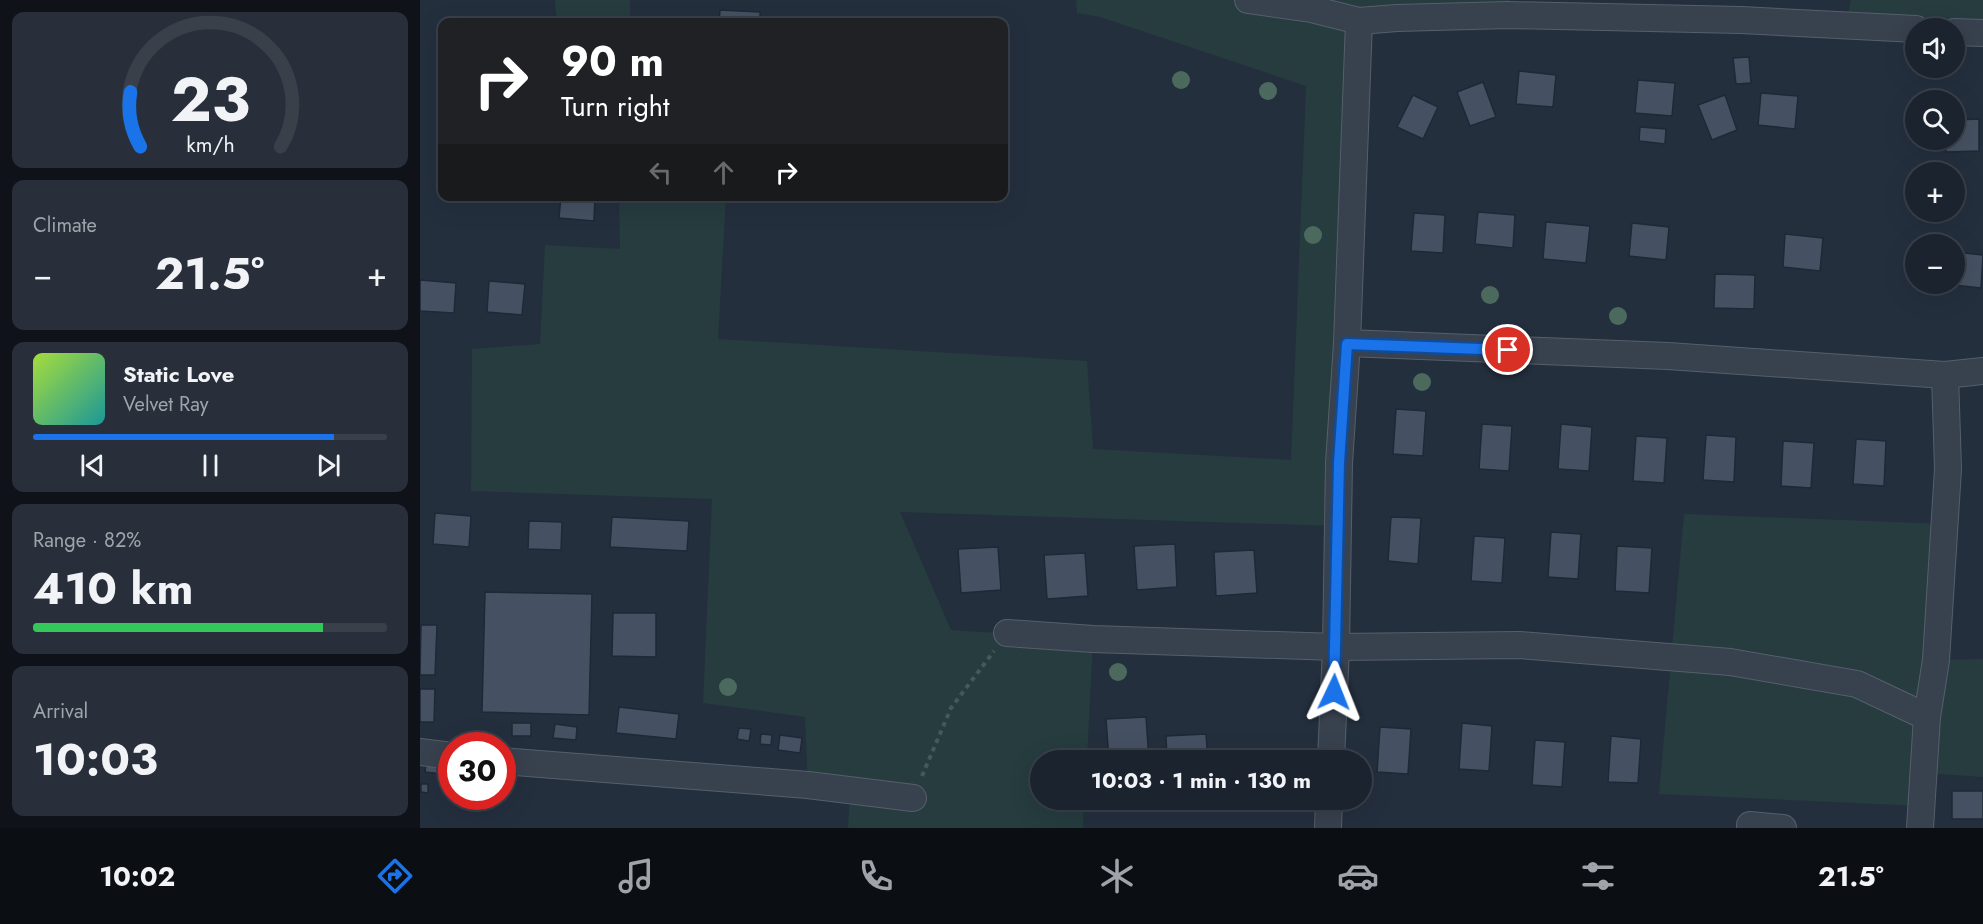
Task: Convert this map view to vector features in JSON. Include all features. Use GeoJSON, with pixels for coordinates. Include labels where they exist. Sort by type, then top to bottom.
{"type":"FeatureCollection","features":[{"type":"Feature","properties":{"kind":"street"},"geometry":{"type":"LineString","coordinates":[[1248,0],[1311,9],[1359,21],[1508,15],[1741,21],[1905,28]]}},
{"type":"Feature","properties":{"kind":"street"},"geometry":{"type":"LineString","coordinates":[[1331,750],[1336,647],[1339,463],[1347,344],[1359,21]]}},
{"type":"Feature","properties":{"kind":"street"},"geometry":{"type":"LineString","coordinates":[[1965,32],[1983,33]]}},
{"type":"Feature","properties":{"kind":"street"},"geometry":{"type":"LineString","coordinates":[[1347,344],[1668,356],[1945,375],[1983,371]]}},
{"type":"Feature","properties":{"kind":"street"},"geometry":{"type":"LineString","coordinates":[[1920,828],[1927,717],[1936,660],[1948,470],[1945,375]]}},
{"type":"Feature","properties":{"kind":"street"},"geometry":{"type":"LineString","coordinates":[[1007,633],[1093,639],[1336,647],[1519,645],[1730,662],[1857,684],[1927,717]]}},
{"type":"Feature","properties":{"kind":"street"},"geometry":{"type":"LineString","coordinates":[[420,752],[438,754]]}},
{"type":"Feature","properties":{"kind":"street"},"geometry":{"type":"LineString","coordinates":[[516,762],[808,785],[913,798]]}},
{"type":"Feature","properties":{"kind":"street"},"geometry":{"type":"LineString","coordinates":[[1328,828],[1329,810]]}},
{"type":"Feature","properties":{"kind":"street"},"geometry":{"type":"LineString","coordinates":[[1750,825],[1783,828]]}},
{"type":"Feature","properties":{"kind":"path"},"geometry":{"type":"LineString","coordinates":[[913,798],[951,708],[1007,633]]}},
{"type":"Feature","properties":{"kind":"green space"},"geometry":{"type":"Polygon","coordinates":[[[555,0],[630,0],[630,18],[557,18],[555,0]]]}},
{"type":"Feature","properties":{"kind":"green space"},"geometry":{"type":"Polygon","coordinates":[[[1076,0],[1510,0],[1508,15],[1359,22],[1338,526],[900,512],[951,630],[1093,639],[1087,750],[1030,750],[1030,810],[1084,810],[1083,828],[848,828],[850,791],[808,785],[805,717],[703,703],[712,499],[471,491],[472,349],[540,344],[545,245],[620,249],[619,201],[726,201],[718,339],[1087,361],[1093,449],[1291,460],[1306,86],[1100,17],[1077,13],[1076,0]]]}},
{"type":"Feature","properties":{"kind":"green space"},"geometry":{"type":"Polygon","coordinates":[[[1851,0],[1983,0],[1983,33],[1965,30],[1965,18],[1905,18],[1905,27],[1846,25],[1851,0]]]}},
{"type":"Feature","properties":{"kind":"green space"},"geometry":{"type":"Polygon","coordinates":[[[1684,514],[1944,524],[1936,660],[1983,659],[1983,777],[1925,773],[1922,806],[1659,794],[1684,514]]]}},
{"type":"Feature","properties":{"kind":"building"},"geometry":{"type":"Polygon","coordinates":[[[720,10],[760,12],[760,18],[719,18],[720,10]]]}},
{"type":"Feature","properties":{"kind":"building"},"geometry":{"type":"Polygon","coordinates":[[[1749,57],[1751,83],[1736,84],[1733,58],[1749,57]]]}},
{"type":"Feature","properties":{"kind":"building"},"geometry":{"type":"Polygon","coordinates":[[[1519,71],[1556,75],[1553,107],[1516,104],[1519,71]]]}},
{"type":"Feature","properties":{"kind":"building"},"geometry":{"type":"Polygon","coordinates":[[[1638,80],[1675,83],[1672,116],[1635,113],[1638,80]]]}},
{"type":"Feature","properties":{"kind":"building"},"geometry":{"type":"Polygon","coordinates":[[[1483,82],[1496,117],[1470,126],[1457,92],[1483,82]]]}},
{"type":"Feature","properties":{"kind":"building"},"geometry":{"type":"Polygon","coordinates":[[[1761,93],[1798,96],[1795,129],[1758,125],[1761,93]]]}},
{"type":"Feature","properties":{"kind":"building"},"geometry":{"type":"Polygon","coordinates":[[[1413,95],[1438,107],[1423,139],[1397,127],[1413,95]]]}},
{"type":"Feature","properties":{"kind":"building"},"geometry":{"type":"Polygon","coordinates":[[[1725,95],[1737,130],[1712,140],[1698,105],[1725,95]]]}},
{"type":"Feature","properties":{"kind":"building"},"geometry":{"type":"Polygon","coordinates":[[[1979,119],[1979,151],[1946,152],[1946,150],[1965,150],[1965,120],[1979,119]]]}},
{"type":"Feature","properties":{"kind":"building"},"geometry":{"type":"Polygon","coordinates":[[[1640,127],[1666,129],[1665,144],[1639,141],[1640,127]]]}},
{"type":"Feature","properties":{"kind":"building"},"geometry":{"type":"Polygon","coordinates":[[[561,201],[595,201],[594,221],[559,218],[561,201]]]}},
{"type":"Feature","properties":{"kind":"building"},"geometry":{"type":"Polygon","coordinates":[[[1478,212],[1515,215],[1513,248],[1475,244],[1478,212]]]}},
{"type":"Feature","properties":{"kind":"building"},"geometry":{"type":"Polygon","coordinates":[[[1414,213],[1445,215],[1443,253],[1411,251],[1414,213]]]}},
{"type":"Feature","properties":{"kind":"building"},"geometry":{"type":"Polygon","coordinates":[[[1546,222],[1590,226],[1586,263],[1543,259],[1546,222]]]}},
{"type":"Feature","properties":{"kind":"building"},"geometry":{"type":"Polygon","coordinates":[[[1632,223],[1669,227],[1666,260],[1629,256],[1632,223]]]}},
{"type":"Feature","properties":{"kind":"building"},"geometry":{"type":"Polygon","coordinates":[[[1785,234],[1823,238],[1820,271],[1783,267],[1785,234]]]}},
{"type":"Feature","properties":{"kind":"building"},"geometry":{"type":"Polygon","coordinates":[[[1965,253],[1983,255],[1981,288],[1965,286],[1965,253]]]}},
{"type":"Feature","properties":{"kind":"building"},"geometry":{"type":"Polygon","coordinates":[[[1715,274],[1755,275],[1754,309],[1714,308],[1715,274]]]}},
{"type":"Feature","properties":{"kind":"building"},"geometry":{"type":"Polygon","coordinates":[[[420,280],[456,283],[454,313],[420,311],[420,280]]]}},
{"type":"Feature","properties":{"kind":"building"},"geometry":{"type":"Polygon","coordinates":[[[489,281],[525,284],[522,315],[487,312],[489,281]]]}},
{"type":"Feature","properties":{"kind":"building"},"geometry":{"type":"Polygon","coordinates":[[[1396,409],[1426,411],[1423,456],[1393,454],[1396,409]]]}},
{"type":"Feature","properties":{"kind":"building"},"geometry":{"type":"Polygon","coordinates":[[[1482,424],[1512,426],[1509,471],[1479,469],[1482,424]]]}},
{"type":"Feature","properties":{"kind":"building"},"geometry":{"type":"Polygon","coordinates":[[[1561,424],[1592,427],[1589,471],[1558,469],[1561,424]]]}},
{"type":"Feature","properties":{"kind":"building"},"geometry":{"type":"Polygon","coordinates":[[[1706,435],[1736,437],[1734,482],[1703,480],[1706,435]]]}},
{"type":"Feature","properties":{"kind":"building"},"geometry":{"type":"Polygon","coordinates":[[[1636,436],[1667,438],[1664,483],[1633,481],[1636,436]]]}},
{"type":"Feature","properties":{"kind":"building"},"geometry":{"type":"Polygon","coordinates":[[[1856,439],[1886,441],[1884,486],[1853,484],[1856,439]]]}},
{"type":"Feature","properties":{"kind":"building"},"geometry":{"type":"Polygon","coordinates":[[[1783,441],[1814,443],[1811,488],[1781,486],[1783,441]]]}},
{"type":"Feature","properties":{"kind":"building"},"geometry":{"type":"Polygon","coordinates":[[[435,513],[471,516],[469,547],[433,544],[435,513]]]}},
{"type":"Feature","properties":{"kind":"building"},"geometry":{"type":"Polygon","coordinates":[[[612,517],[689,521],[687,551],[610,547],[612,517]]]}},
{"type":"Feature","properties":{"kind":"building"},"geometry":{"type":"Polygon","coordinates":[[[1391,517],[1421,518],[1418,564],[1388,561],[1391,517]]]}},
{"type":"Feature","properties":{"kind":"building"},"geometry":{"type":"Polygon","coordinates":[[[529,521],[562,522],[561,550],[528,549],[529,521]]]}},
{"type":"Feature","properties":{"kind":"building"},"geometry":{"type":"Polygon","coordinates":[[[1551,532],[1581,534],[1578,579],[1548,577],[1551,532]]]}},
{"type":"Feature","properties":{"kind":"building"},"geometry":{"type":"Polygon","coordinates":[[[1474,536],[1505,538],[1502,583],[1471,581],[1474,536]]]}},
{"type":"Feature","properties":{"kind":"building"},"geometry":{"type":"Polygon","coordinates":[[[1175,544],[1177,587],[1137,590],[1134,546],[1175,544]]]}},
{"type":"Feature","properties":{"kind":"building"},"geometry":{"type":"Polygon","coordinates":[[[1617,546],[1652,548],[1649,593],[1615,591],[1617,546]]]}},
{"type":"Feature","properties":{"kind":"building"},"geometry":{"type":"Polygon","coordinates":[[[998,547],[1001,590],[961,593],[958,549],[998,547]]]}},
{"type":"Feature","properties":{"kind":"building"},"geometry":{"type":"Polygon","coordinates":[[[1254,550],[1257,593],[1216,596],[1214,552],[1254,550]]]}},
{"type":"Feature","properties":{"kind":"building"},"geometry":{"type":"Polygon","coordinates":[[[1085,553],[1088,596],[1047,599],[1044,555],[1085,553]]]}},
{"type":"Feature","properties":{"kind":"building"},"geometry":{"type":"Polygon","coordinates":[[[485,592],[592,594],[589,715],[482,712],[485,592]]]}},
{"type":"Feature","properties":{"kind":"building"},"geometry":{"type":"Polygon","coordinates":[[[613,613],[656,613],[656,657],[612,656],[613,613]]]}},
{"type":"Feature","properties":{"kind":"building"},"geometry":{"type":"Polygon","coordinates":[[[421,625],[437,625],[435,675],[420,675],[421,625]]]}},
{"type":"Feature","properties":{"kind":"building"},"geometry":{"type":"Polygon","coordinates":[[[420,689],[435,689],[434,722],[420,722],[420,689]]]}},
{"type":"Feature","properties":{"kind":"building"},"geometry":{"type":"Polygon","coordinates":[[[619,707],[679,714],[676,739],[616,733],[619,707]]]}},
{"type":"Feature","properties":{"kind":"building"},"geometry":{"type":"Polygon","coordinates":[[[1146,717],[1148,750],[1108,750],[1106,719],[1146,717]]]}},
{"type":"Feature","properties":{"kind":"building"},"geometry":{"type":"Polygon","coordinates":[[[512,723],[531,723],[531,736],[516,736],[516,732],[512,732],[512,723]]]}},
{"type":"Feature","properties":{"kind":"building"},"geometry":{"type":"Polygon","coordinates":[[[1462,723],[1492,726],[1489,771],[1459,769],[1462,723]]]}},
{"type":"Feature","properties":{"kind":"building"},"geometry":{"type":"Polygon","coordinates":[[[555,724],[577,727],[576,740],[553,738],[555,724]]]}},
{"type":"Feature","properties":{"kind":"building"},"geometry":{"type":"Polygon","coordinates":[[[1380,727],[1411,729],[1408,774],[1377,772],[1380,727]]]}},
{"type":"Feature","properties":{"kind":"building"},"geometry":{"type":"Polygon","coordinates":[[[739,728],[751,729],[749,741],[737,739],[739,728]]]}},
{"type":"Feature","properties":{"kind":"building"},"geometry":{"type":"Polygon","coordinates":[[[761,734],[772,735],[771,745],[760,744],[761,734]]]}},
{"type":"Feature","properties":{"kind":"building"},"geometry":{"type":"Polygon","coordinates":[[[1206,734],[1207,750],[1167,750],[1166,736],[1206,734]]]}},
{"type":"Feature","properties":{"kind":"building"},"geometry":{"type":"Polygon","coordinates":[[[780,735],[802,738],[800,753],[778,750],[780,735]]]}},
{"type":"Feature","properties":{"kind":"building"},"geometry":{"type":"Polygon","coordinates":[[[1611,736],[1641,739],[1638,783],[1608,782],[1611,736]]]}},
{"type":"Feature","properties":{"kind":"building"},"geometry":{"type":"Polygon","coordinates":[[[1535,740],[1565,742],[1562,787],[1532,785],[1535,740]]]}},
{"type":"Feature","properties":{"kind":"building"},"geometry":{"type":"Polygon","coordinates":[[[426,764],[438,766],[438,774],[425,772],[426,764]]]}},
{"type":"Feature","properties":{"kind":"building"},"geometry":{"type":"Polygon","coordinates":[[[421,784],[428,784],[428,793],[421,792],[421,784]]]}},
{"type":"Feature","properties":{"kind":"building"},"geometry":{"type":"Polygon","coordinates":[[[1952,791],[1983,791],[1983,819],[1952,819],[1952,791]]]}},
{"type":"Feature","properties":{"kind":"route"},"geometry":{"type":"LineString","coordinates":[[1334,692],[1339,463],[1347,344],[1508,350]]}}]}
